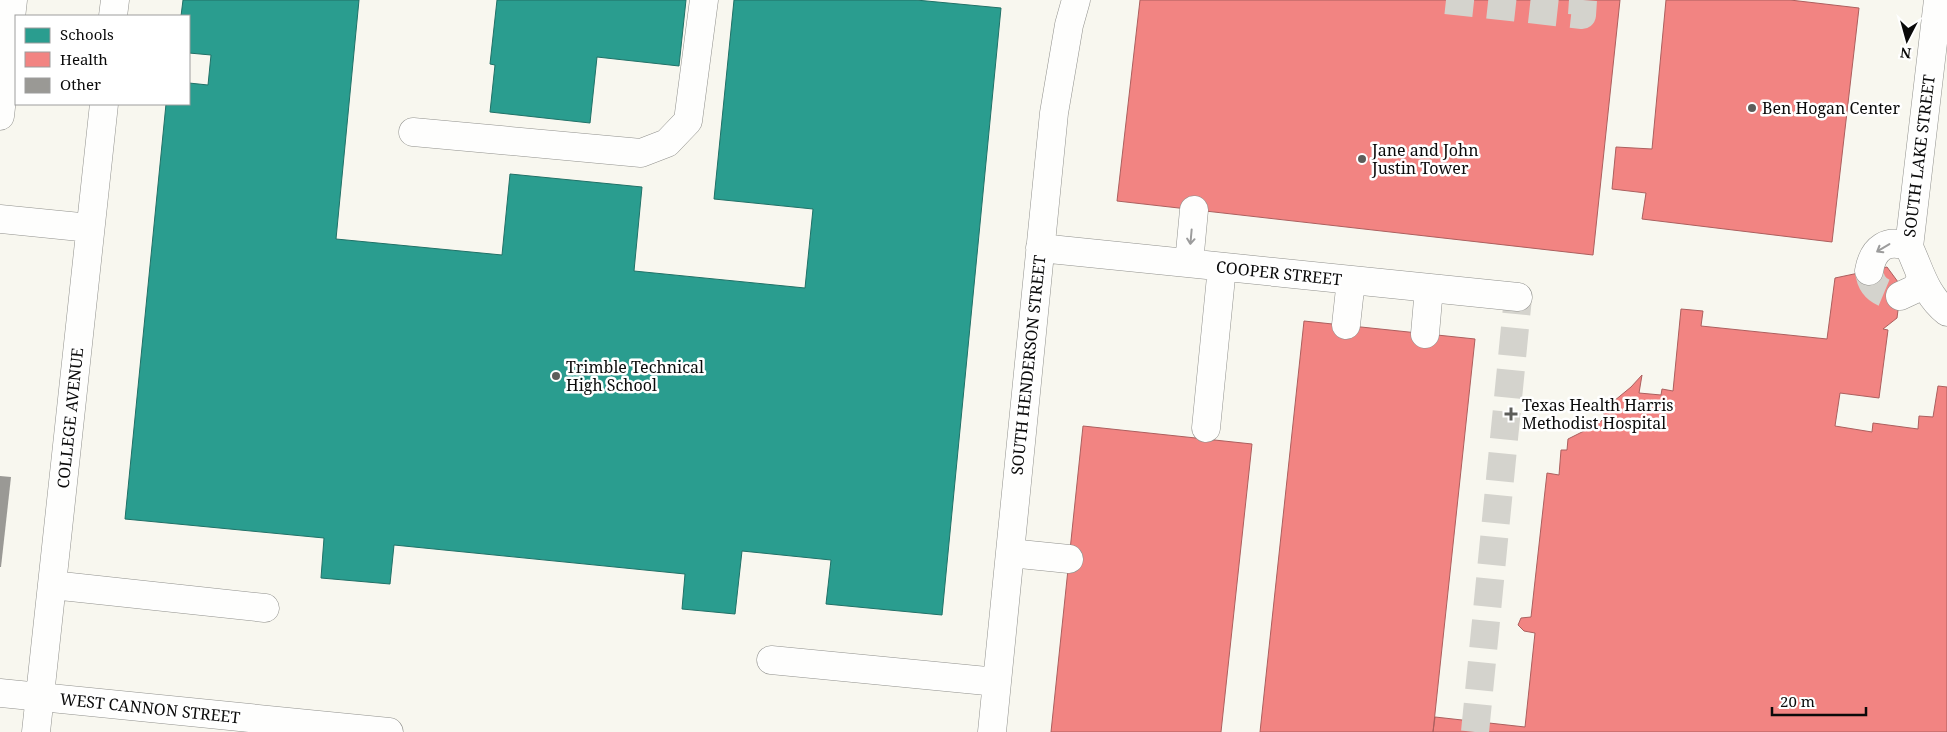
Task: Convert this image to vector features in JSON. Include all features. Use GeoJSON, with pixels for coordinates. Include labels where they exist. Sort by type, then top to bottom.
{"type":"FeatureCollection","features":[{"type":"Feature","properties":{"kind":"street"},"geometry":{"type":"LineString","coordinates":[[0,116],[13,0]]}},
{"type":"Feature","properties":{"kind":"street"},"geometry":{"type":"LineString","coordinates":[[113,15],[115,0]]}},
{"type":"Feature","properties":{"kind":"street"},"geometry":{"type":"LineString","coordinates":[[413,132],[641,153],[667,143],[688,121],[704,0]]}},
{"type":"Feature","properties":{"kind":"street","name":"SOUTH HENDERSON STREET"},"geometry":{"type":"LineString","coordinates":[[992,732],[1054,113],[1069,24],[1076,0]]}},
{"type":"Feature","properties":{"kind":"street","name":"SOUTH LAKE STREET"},"geometry":{"type":"LineString","coordinates":[[1921,279],[1918,266],[1909,247],[1938,0]]}},
{"type":"Feature","properties":{"kind":"street","name":"COLLEGE AVENUE"},"geometry":{"type":"LineString","coordinates":[[36,732],[104,105]]}},
{"type":"Feature","properties":{"kind":"street"},"geometry":{"type":"LineString","coordinates":[[1189,263],[1194,210]]}},
{"type":"Feature","properties":{"kind":"street"},"geometry":{"type":"LineString","coordinates":[[0,219],[90,228]]}},
{"type":"Feature","properties":{"kind":"street"},"geometry":{"type":"LineString","coordinates":[[1869,271],[1872,258],[1878,250],[1888,244],[1899,243],[1909,247]]}},
{"type":"Feature","properties":{"kind":"street","name":"COOPER STREET"},"geometry":{"type":"LineString","coordinates":[[1040,248],[1518,297]]}},
{"type":"Feature","properties":{"kind":"street"},"geometry":{"type":"LineString","coordinates":[[1206,428],[1222,267]]}},
{"type":"Feature","properties":{"kind":"street"},"geometry":{"type":"LineString","coordinates":[[1900,296],[1915,288],[1921,279],[1930,293],[1947,312]]}},
{"type":"Feature","properties":{"kind":"street"},"geometry":{"type":"LineString","coordinates":[[1346,325],[1351,280]]}},
{"type":"Feature","properties":{"kind":"street"},"geometry":{"type":"LineString","coordinates":[[1425,334],[1429,288]]}},
{"type":"Feature","properties":{"kind":"street"},"geometry":{"type":"LineString","coordinates":[[1010,553],[1069,559]]}},
{"type":"Feature","properties":{"kind":"street"},"geometry":{"type":"LineString","coordinates":[[52,584],[265,608]]}},
{"type":"Feature","properties":{"kind":"street"},"geometry":{"type":"LineString","coordinates":[[772,660],[998,682]]}},
{"type":"Feature","properties":{"kind":"street","name":"WEST CANNON STREET"},"geometry":{"type":"LineString","coordinates":[[0,694],[389,732]]}},
{"type":"Feature","properties":{"kind":"building: Schools","name":"Trimble Technical High School"},"geometry":{"type":"Polygon","coordinates":[[[183,0],[359,0],[336,239],[502,255],[510,174],[642,187],[634,271],[805,288],[813,209],[714,199],[734,0],[916,0],[1001,8],[942,615],[826,604],[831,560],[742,551],[735,614],[682,609],[685,574],[394,545],[390,584],[321,578],[324,538],[125,519],[166,105],[190,105],[190,83],[208,85],[211,55],[190,53],[190,15],[181,15],[183,0]]]}},
{"type":"Feature","properties":{"kind":"building: Schools"},"geometry":{"type":"Polygon","coordinates":[[[497,0],[686,0],[679,66],[597,57],[590,123],[490,112],[495,65],[490,64],[497,0]]]}},
{"type":"Feature","properties":{"kind":"building: Health","name":"Jane and John Justin Tower"},"geometry":{"type":"Polygon","coordinates":[[[1140,0],[1620,0],[1593,255],[1117,201],[1140,0]]]}},
{"type":"Feature","properties":{"kind":"building: Health","name":"Ben Hogan Center"},"geometry":{"type":"Polygon","coordinates":[[[1666,0],[1790,0],[1859,8],[1832,242],[1642,219],[1646,193],[1612,189],[1616,147],[1652,149],[1666,0]]]}},
{"type":"Feature","properties":{"kind":"building: Health"},"geometry":{"type":"Polygon","coordinates":[[[1887,267],[1901,286],[1897,318],[1883,329],[1888,330],[1879,398],[1840,393],[1835,426],[1872,432],[1873,423],[1918,429],[1919,416],[1933,417],[1938,386],[1947,387],[1947,732],[1433,732],[1435,717],[1525,727],[1535,633],[1524,631],[1518,625],[1521,618],[1531,617],[1547,473],[1559,475],[1561,450],[1567,450],[1568,439],[1596,425],[1605,418],[1603,410],[1631,387],[1642,375],[1639,393],[1661,395],[1662,389],[1673,391],[1681,309],[1703,311],[1701,326],[1827,339],[1835,278],[1887,267]]]}},
{"type":"Feature","properties":{"kind":"building: Health"},"geometry":{"type":"Polygon","coordinates":[[[1304,321],[1475,339],[1433,732],[1260,732],[1304,321]]]}},
{"type":"Feature","properties":{"kind":"building: Health"},"geometry":{"type":"Polygon","coordinates":[[[1083,426],[1252,444],[1221,732],[1051,732],[1083,426]]]}},
{"type":"Feature","properties":{"kind":"building: Other"},"geometry":{"type":"Polygon","coordinates":[[[0,476],[11,477],[1,567],[0,567],[0,476]]]}},
{"type":"Feature","properties":{"kind":"tunnel"},"geometry":{"type":"LineString","coordinates":[[1446,0],[1582,15],[1583,0]]}},
{"type":"Feature","properties":{"kind":"tunnel"},"geometry":{"type":"LineString","coordinates":[[1869,271],[1875,287],[1888,294],[1900,296]]}},
{"type":"Feature","properties":{"kind":"tunnel"},"geometry":{"type":"LineString","coordinates":[[1475,732],[1518,297]]}},
{"type":"Feature","properties":{"kind":"place","name":"Ben Hogan Center"},"geometry":{"type":"Point","coordinates":[1752,108]}},
{"type":"Feature","properties":{"kind":"place","name":"Jane and John Justin Tower"},"geometry":{"type":"Point","coordinates":[1362,159]}},
{"type":"Feature","properties":{"kind":"place","name":"Trimble Technical High School"},"geometry":{"type":"Point","coordinates":[556,376]}},
{"type":"Feature","properties":{"kind":"place","name":"Texas Health Harris Methodist Hospital"},"geometry":{"type":"Point","coordinates":[1511,414]}}]}
